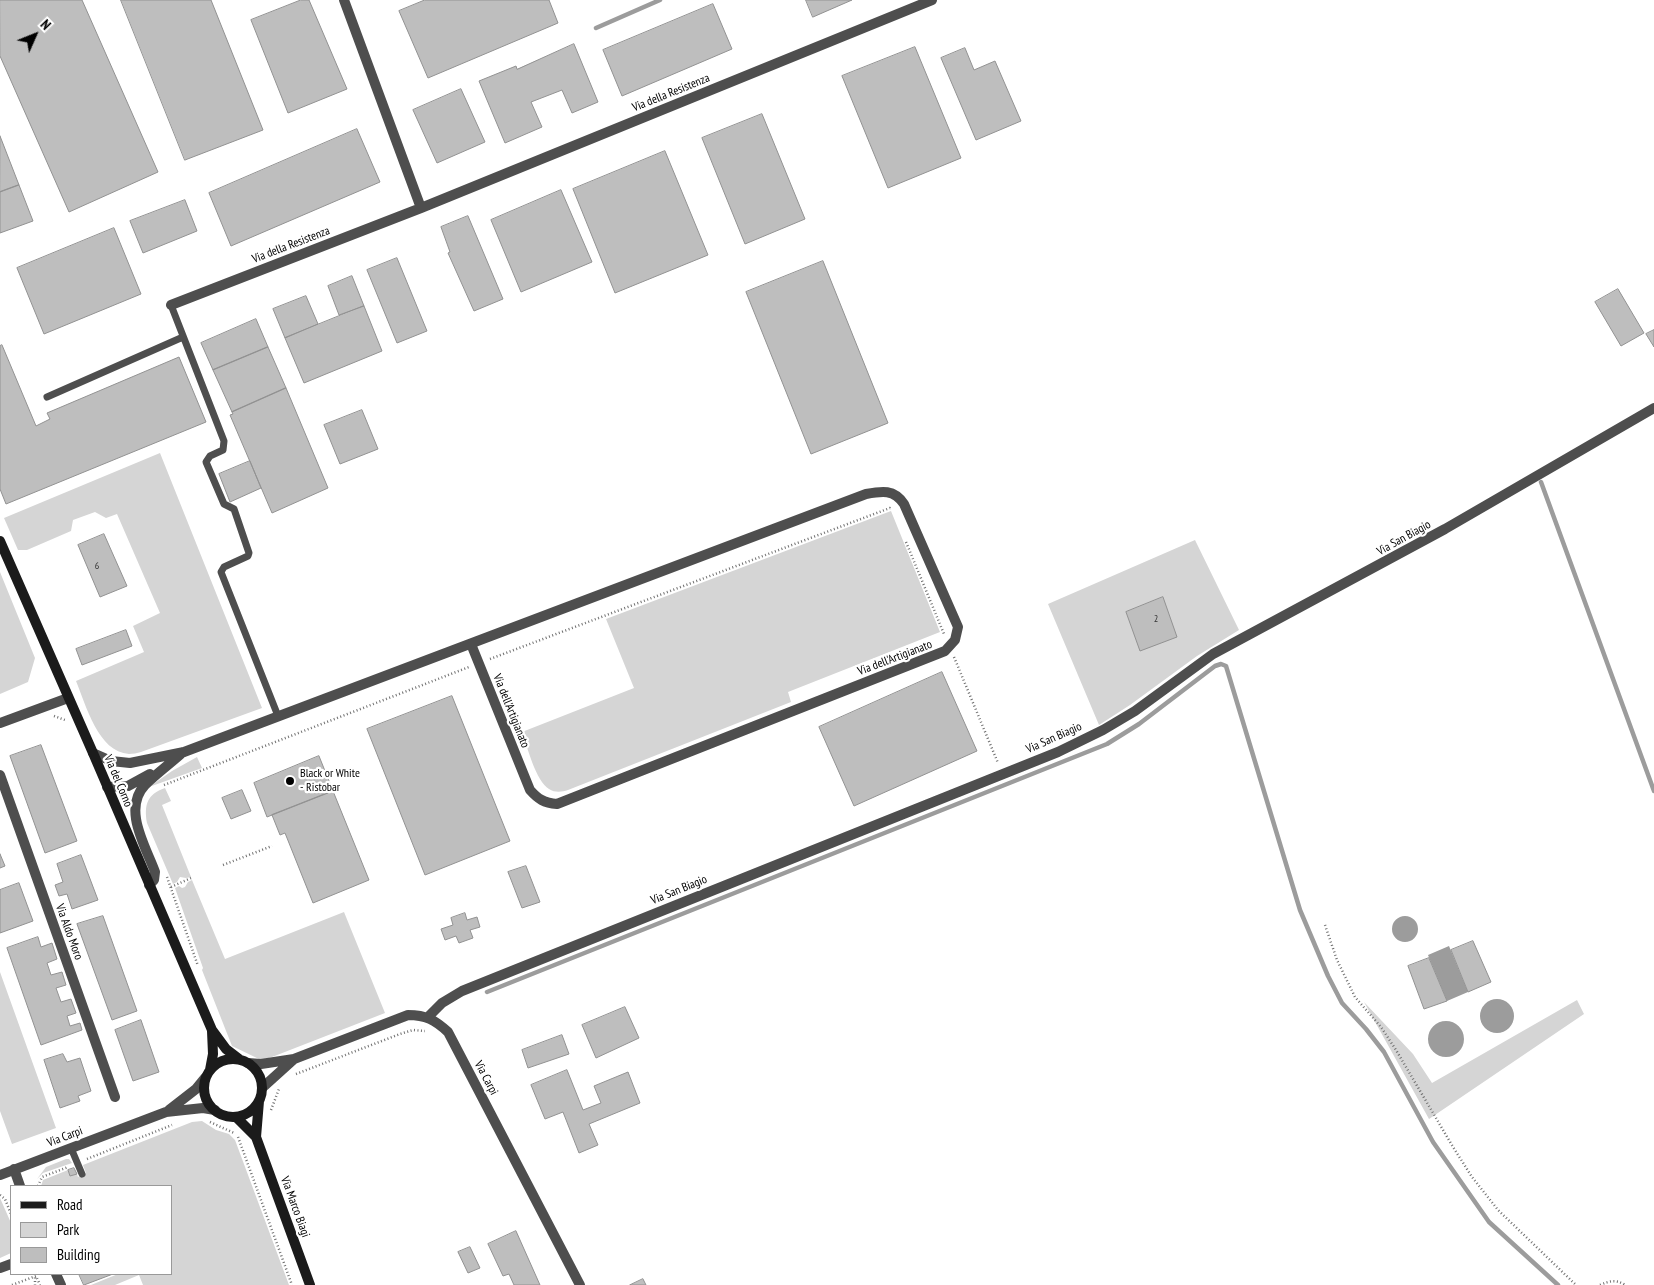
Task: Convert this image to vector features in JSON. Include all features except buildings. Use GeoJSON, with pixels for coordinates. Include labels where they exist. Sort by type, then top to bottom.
{"type":"FeatureCollection","features":[{"type":"Feature","properties":{"kind":"street"},"geometry":{"type":"LineString","coordinates":[[344,0],[420,208]]}},
{"type":"Feature","properties":{"kind":"street","name":"Via della Resistenza"},"geometry":{"type":"LineString","coordinates":[[171,305],[420,208],[932,0]]}},
{"type":"Feature","properties":{"kind":"street","name":"Via San Biagio"},"geometry":{"type":"LineString","coordinates":[[428,1017],[442,1003],[462,991],[1058,752],[1103,730],[1135,711],[1220,650],[1437,533],[1654,408]]}},
{"type":"Feature","properties":{"kind":"street","name":"Via dell'Artigianato"},"geometry":{"type":"LineString","coordinates":[[93,753],[111,762],[130,763],[184,752],[866,494],[889,492],[899,496],[908,511],[958,627],[955,640],[945,652],[557,804],[548,804],[539,800],[530,790],[471,644]]}},
{"type":"Feature","properties":{"kind":"street","name":"Via del Corno"},"geometry":{"type":"LineString","coordinates":[[0,541],[212,1030],[226,1049],[243,1061]]}},
{"type":"Feature","properties":{"kind":"street"},"geometry":{"type":"LineString","coordinates":[[0,723],[68,698]]}},
{"type":"Feature","properties":{"kind":"street"},"geometry":{"type":"LineString","coordinates":[[108,787],[128,786],[142,780],[184,752]]}},
{"type":"Feature","properties":{"kind":"street"},"geometry":{"type":"LineString","coordinates":[[149,885],[154,880],[156,872],[135,819],[135,807],[144,786],[184,752]]}},
{"type":"Feature","properties":{"kind":"street","name":"Via Aldo Moro"},"geometry":{"type":"LineString","coordinates":[[0,775],[115,1097]]}},
{"type":"Feature","properties":{"kind":"street","name":"Via Carpi"},"geometry":{"type":"LineString","coordinates":[[166,1112],[196,1090],[220,1062],[230,1059],[261,1064],[294,1059],[408,1015],[428,1017],[448,1032],[580,1285]]}},
{"type":"Feature","properties":{"kind":"street","name":"Via del Corno"},"geometry":{"type":"LineString","coordinates":[[208,1074],[213,1054],[212,1030]]}},
{"type":"Feature","properties":{"kind":"street","name":"Via Carpi"},"geometry":{"type":"LineString","coordinates":[[262,1088],[294,1059]]}},
{"type":"Feature","properties":{"kind":"street"},"geometry":{"type":"LineString","coordinates":[[236,1117],[246,1114],[252,1109],[258,1102],[262,1088],[256,1069],[243,1061]]}},
{"type":"Feature","properties":{"kind":"street"},"geometry":{"type":"LineString","coordinates":[[208,1074],[204,1091],[207,1101],[215,1110]]}},
{"type":"Feature","properties":{"kind":"street","name":"Via Marco Biagi"},"geometry":{"type":"LineString","coordinates":[[258,1102],[256,1137],[310,1285]]}},
{"type":"Feature","properties":{"kind":"street","name":"Via Carpi"},"geometry":{"type":"LineString","coordinates":[[0,1175],[166,1112],[203,1108],[236,1117]]}},
{"type":"Feature","properties":{"kind":"street","name":"Via Marco Biagi"},"geometry":{"type":"LineString","coordinates":[[236,1117],[256,1137]]}},
{"type":"Feature","properties":{"kind":"street"},"geometry":{"type":"LineString","coordinates":[[14,1169],[20,1185]]}},
{"type":"Feature","properties":{"kind":"lane"},"geometry":{"type":"LineString","coordinates":[[171,305],[224,441],[223,450],[210,456],[206,462],[224,504],[234,509],[249,553],[248,556],[224,567],[221,572],[278,716]]}},
{"type":"Feature","properties":{"kind":"lane"},"geometry":{"type":"LineString","coordinates":[[47,397],[183,337]]}},
{"type":"Feature","properties":{"kind":"lane"},"geometry":{"type":"LineString","coordinates":[[72,1148],[82,1174]]}},
{"type":"Feature","properties":{"kind":"path"},"geometry":{"type":"LineString","coordinates":[[164,785],[479,663],[890,508],[892,509]]}},
{"type":"Feature","properties":{"kind":"path"},"geometry":{"type":"LineString","coordinates":[[904,537],[1003,774]]}},
{"type":"Feature","properties":{"kind":"path"},"geometry":{"type":"LineString","coordinates":[[52,716],[59,717],[83,731]]}},
{"type":"Feature","properties":{"kind":"path"},"geometry":{"type":"LineString","coordinates":[[223,866],[272,846]]}},
{"type":"Feature","properties":{"kind":"path"},"geometry":{"type":"LineString","coordinates":[[164,870],[198,961],[199,969]]}},
{"type":"Feature","properties":{"kind":"path"},"geometry":{"type":"LineString","coordinates":[[171,887],[191,878]]}},
{"type":"Feature","properties":{"kind":"path"},"geometry":{"type":"LineString","coordinates":[[1325,925],[1337,960],[1354,997],[1381,1027],[1472,1177],[1498,1210],[1576,1285]]}},
{"type":"Feature","properties":{"kind":"path"},"geometry":{"type":"LineString","coordinates":[[294,1076],[400,1034],[413,1030],[424,1031],[430,1034]]}},
{"type":"Feature","properties":{"kind":"path"},"geometry":{"type":"LineString","coordinates":[[270,1114],[278,1091],[282,1086]]}},
{"type":"Feature","properties":{"kind":"path"},"geometry":{"type":"LineString","coordinates":[[207,1120],[238,1136],[292,1285]]}},
{"type":"Feature","properties":{"kind":"path"},"geometry":{"type":"LineString","coordinates":[[38,1185],[42,1177],[174,1124]]}},
{"type":"Feature","properties":{"kind":"path"},"geometry":{"type":"LineString","coordinates":[[0,1195],[7,1203],[10,1211]]}},
{"type":"Feature","properties":{"kind":"path"},"geometry":{"type":"LineString","coordinates":[[12,1285],[35,1275]]}},
{"type":"Feature","properties":{"kind":"path"},"geometry":{"type":"LineString","coordinates":[[35,1275],[35,1285]]}},
{"type":"Feature","properties":{"kind":"path"},"geometry":{"type":"LineString","coordinates":[[35,1275],[40,1285]]}},
{"type":"Feature","properties":{"kind":"path"},"geometry":{"type":"LineString","coordinates":[[1600,1285],[1609,1281],[1617,1281],[1625,1285]]}},
{"type":"Feature","properties":{"kind":"green space"},"geometry":{"type":"Polygon","coordinates":[[[160,453],[262,708],[141,752],[129,754],[118,751],[101,736],[89,714],[76,681],[144,652],[133,626],[160,613],[117,514],[106,518],[95,512],[73,520],[71,531],[27,550],[18,550],[4,518],[160,453]]]}},
{"type":"Feature","properties":{"kind":"green space"},"geometry":{"type":"Polygon","coordinates":[[[891,511],[940,632],[788,692],[791,702],[568,790],[554,791],[544,785],[533,763],[522,732],[634,688],[606,619],[891,511]]]}},
{"type":"Feature","properties":{"kind":"green space"},"geometry":{"type":"Polygon","coordinates":[[[1195,540],[1239,630],[1197,656],[1099,725],[1048,604],[1195,540]]]}},
{"type":"Feature","properties":{"kind":"green space"},"geometry":{"type":"Polygon","coordinates":[[[0,572],[35,658],[28,682],[0,694],[0,572]]]}},
{"type":"Feature","properties":{"kind":"green space"},"geometry":{"type":"Polygon","coordinates":[[[197,757],[202,768],[149,787],[172,771],[197,757]]]}},
{"type":"Feature","properties":{"kind":"green space"},"geometry":{"type":"Polygon","coordinates":[[[165,788],[171,801],[162,805],[191,877],[180,877],[173,884],[146,817],[148,801],[154,793],[165,788]]]}},
{"type":"Feature","properties":{"kind":"green space"},"geometry":{"type":"Polygon","coordinates":[[[192,880],[225,959],[344,912],[385,1013],[261,1060],[232,1046],[202,970],[203,968],[175,888],[179,886],[185,887],[192,880]]]}},
{"type":"Feature","properties":{"kind":"green space"},"geometry":{"type":"Polygon","coordinates":[[[0,972],[56,1128],[12,1144],[0,1111],[0,972]]]}},
{"type":"Feature","properties":{"kind":"green space"},"geometry":{"type":"Polygon","coordinates":[[[1577,1000],[1584,1014],[1429,1119],[1364,1002],[1413,1054],[1432,1083],[1577,1000]]]}},
{"type":"Feature","properties":{"kind":"green space"},"geometry":{"type":"Polygon","coordinates":[[[202,1121],[216,1130],[229,1134],[235,1140],[289,1285],[143,1285],[139,1275],[172,1275],[172,1185],[41,1185],[43,1180],[68,1170],[70,1176],[77,1174],[78,1177],[86,1173],[83,1165],[192,1122],[202,1121]]]}},
{"type":"Feature","properties":{"kind":"green space"},"geometry":{"type":"Polygon","coordinates":[[[69,1159],[72,1163],[43,1173],[37,1179],[46,1167],[69,1159]]]}},
{"type":"Feature","properties":{"kind":"green space"},"geometry":{"type":"Polygon","coordinates":[[[0,1198],[10,1221],[10,1253],[0,1258],[0,1198]]]}},
{"type":"Feature","properties":{"kind":"green space"},"geometry":{"type":"Polygon","coordinates":[[[116,1275],[139,1275],[115,1285],[91,1285],[116,1275]]]}},
{"type":"Feature","properties":{"kind":"shaded area"},"geometry":{"type":"Polygon","coordinates":[[[1405,916],[1414,920],[1418,929],[1414,938],[1405,942],[1396,938],[1392,929],[1396,920],[1405,916]]]}},
{"type":"Feature","properties":{"kind":"shaded area"},"geometry":{"type":"Polygon","coordinates":[[[1449,946],[1468,992],[1447,1001],[1428,955],[1449,946]]]}},
{"type":"Feature","properties":{"kind":"shaded area"},"geometry":{"type":"Polygon","coordinates":[[[1497,999],[1504,1000],[1509,1004],[1513,1009],[1513,1023],[1509,1028],[1504,1032],[1497,1033],[1490,1032],[1485,1028],[1481,1023],[1480,1016],[1481,1009],[1485,1004],[1490,1000],[1497,999]]]}},
{"type":"Feature","properties":{"kind":"shaded area"},"geometry":{"type":"Polygon","coordinates":[[[1446,1021],[1458,1027],[1464,1039],[1458,1051],[1446,1057],[1434,1051],[1428,1039],[1434,1027],[1446,1021]]]}},
{"type":"Feature","properties":{"kind":"waterway"},"geometry":{"type":"LineString","coordinates":[[596,28],[660,0]]}},
{"type":"Feature","properties":{"kind":"waterway"},"geometry":{"type":"LineString","coordinates":[[1541,482],[1654,791]]}},
{"type":"Feature","properties":{"kind":"waterway"},"geometry":{"type":"LineString","coordinates":[[487,992],[1107,744],[1139,724],[1215,666],[1221,664],[1226,666],[1300,910],[1328,976],[1342,1003],[1384,1052],[1433,1142],[1489,1222],[1558,1285]]}},
{"type":"Feature","properties":{"kind":"place","name":"Black or White - Ristobar"},"geometry":{"type":"Point","coordinates":[290,781]}}]}
